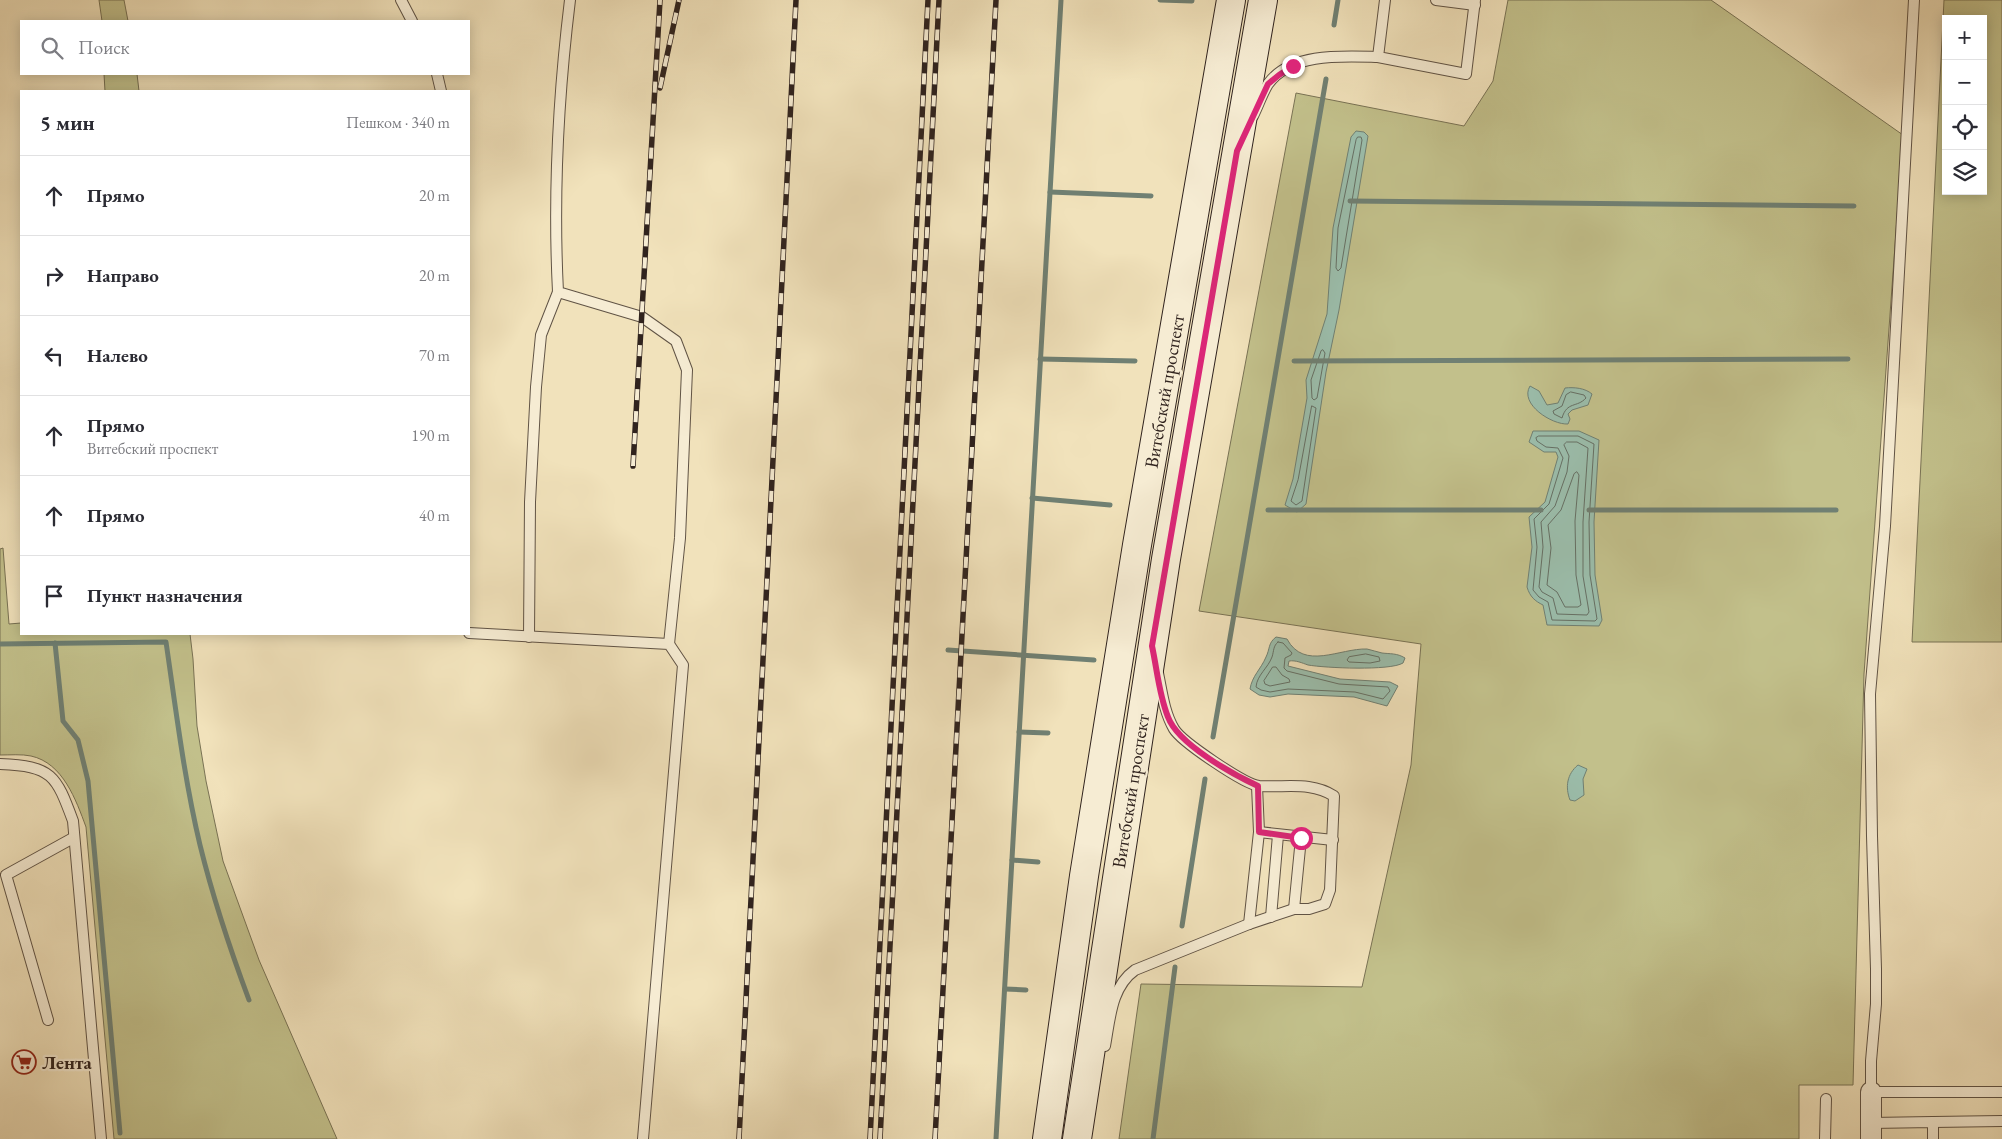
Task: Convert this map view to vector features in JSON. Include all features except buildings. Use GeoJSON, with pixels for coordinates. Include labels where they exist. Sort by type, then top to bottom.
{"type":"FeatureCollection","features":[{"type":"Feature","properties":{"kind":"main road","name":"Витебский проспект"},"geometry":{"type":"LineString","coordinates":[[1047,1139],[1084,876],[1138,545],[1231,0]]}},
{"type":"Feature","properties":{"kind":"main road","name":"Витебский проспект"},"geometry":{"type":"LineString","coordinates":[[1078,1132],[1152,646],[1262,0]]}},
{"type":"Feature","properties":{"kind":"street"},"geometry":{"type":"LineString","coordinates":[[1871,1092],[1871,1131]]}},
{"type":"Feature","properties":{"kind":"lane"},"geometry":{"type":"LineString","coordinates":[[401,0],[411,20]]}},
{"type":"Feature","properties":{"kind":"lane"},"geometry":{"type":"LineString","coordinates":[[529,637],[530,502],[536,387],[541,335],[558,292],[555,227],[558,122],[570,0]]}},
{"type":"Feature","properties":{"kind":"lane"},"geometry":{"type":"LineString","coordinates":[[1378,57],[1385,0]]}},
{"type":"Feature","properties":{"kind":"lane"},"geometry":{"type":"LineString","coordinates":[[1237,151],[1268,84],[1293,66],[1322,57],[1378,57],[1466,74],[1475,2],[1436,0]]}},
{"type":"Feature","properties":{"kind":"lane"},"geometry":{"type":"LineString","coordinates":[[1914,0],[1888,477],[1870,694],[1876,969],[1870,1061],[1871,1092],[2002,1092]]}},
{"type":"Feature","properties":{"kind":"lane"},"geometry":{"type":"LineString","coordinates":[[437,75],[441,90]]}},
{"type":"Feature","properties":{"kind":"lane"},"geometry":{"type":"LineString","coordinates":[[558,292],[642,317],[676,340],[687,370],[680,538],[669,644],[683,665],[643,1139]]}},
{"type":"Feature","properties":{"kind":"lane"},"geometry":{"type":"LineString","coordinates":[[470,633],[669,644]]}},
{"type":"Feature","properties":{"kind":"lane"},"geometry":{"type":"LineString","coordinates":[[1103,1054],[1116,993],[1128,974],[1144,965],[1249,924],[1294,909],[1308,909],[1325,904],[1330,890],[1334,796],[1323,788],[1285,784],[1258,786],[1233,775],[1190,745],[1175,731],[1168,717],[1152,646]]}},
{"type":"Feature","properties":{"kind":"lane"},"geometry":{"type":"LineString","coordinates":[[0,764],[26,765],[50,774],[60,787],[73,821],[101,1139]]}},
{"type":"Feature","properties":{"kind":"lane"},"geometry":{"type":"LineString","coordinates":[[1249,924],[1259,832],[1258,786]]}},
{"type":"Feature","properties":{"kind":"lane"},"geometry":{"type":"LineString","coordinates":[[1259,832],[1333,840]]}},
{"type":"Feature","properties":{"kind":"lane"},"geometry":{"type":"LineString","coordinates":[[1271,917],[1278,835]]}},
{"type":"Feature","properties":{"kind":"lane"},"geometry":{"type":"LineString","coordinates":[[48,1020],[6,875],[74,838]]}},
{"type":"Feature","properties":{"kind":"lane"},"geometry":{"type":"LineString","coordinates":[[1294,909],[1301,838]]}},
{"type":"Feature","properties":{"kind":"lane"},"geometry":{"type":"LineString","coordinates":[[1078,1132],[1098,1071]]}},
{"type":"Feature","properties":{"kind":"lane"},"geometry":{"type":"LineString","coordinates":[[1825,1139],[1826,1099]]}},
{"type":"Feature","properties":{"kind":"lane"},"geometry":{"type":"LineString","coordinates":[[1871,1131],[1933,1122],[2002,1121]]}},
{"type":"Feature","properties":{"kind":"lane"},"geometry":{"type":"LineString","coordinates":[[1933,1122],[1933,1139]]}},
{"type":"Feature","properties":{"kind":"shaded area"},"geometry":{"type":"Polygon","coordinates":[[[99,0],[124,0],[128,20],[102,20],[99,0]]]}},
{"type":"Feature","properties":{"kind":"shaded area"},"geometry":{"type":"Polygon","coordinates":[[[1508,0],[1711,0],[1903,135],[1864,674],[1853,1085],[1799,1085],[1799,1139],[1119,1139],[1141,984],[1362,987],[1411,765],[1421,644],[1199,611],[1296,93],[1464,126],[1493,81],[1508,0]]]}},
{"type":"Feature","properties":{"kind":"shaded area"},"geometry":{"type":"Polygon","coordinates":[[[1944,0],[2002,0],[2002,642],[1912,642],[1942,40],[1942,195],[1987,195],[1987,15],[1943,15],[1944,0]]]}},
{"type":"Feature","properties":{"kind":"shaded area"},"geometry":{"type":"Polygon","coordinates":[[[104,75],[137,75],[139,90],[105,90],[104,75]]]}},
{"type":"Feature","properties":{"kind":"shaded area"},"geometry":{"type":"Polygon","coordinates":[[[3,548],[9,624],[20,623],[20,635],[190,635],[197,726],[206,781],[223,861],[259,960],[337,1139],[114,1139],[86,827],[67,784],[52,766],[31,756],[0,755],[0,549],[3,548]]]}},
{"type":"Feature","properties":{"kind":"water"},"geometry":{"type":"Polygon","coordinates":[[[1356,131],[1364,132],[1368,136],[1339,310],[1326,372],[1306,504],[1297,512],[1285,505],[1293,479],[1307,398],[1306,380],[1327,314],[1333,228],[1351,137],[1356,131]]]}},
{"type":"Feature","properties":{"kind":"water"},"geometry":{"type":"Polygon","coordinates":[[[1530,386],[1539,391],[1547,405],[1558,403],[1565,388],[1579,388],[1592,394],[1588,405],[1572,410],[1568,414],[1570,419],[1568,424],[1546,417],[1533,406],[1529,400],[1530,386]]]}},
{"type":"Feature","properties":{"kind":"water"},"geometry":{"type":"Polygon","coordinates":[[[1533,431],[1579,431],[1599,440],[1594,522],[1595,575],[1602,620],[1599,626],[1547,625],[1543,605],[1533,598],[1527,587],[1532,547],[1529,517],[1545,502],[1558,457],[1556,452],[1544,452],[1529,442],[1533,431]]]}},
{"type":"Feature","properties":{"kind":"water"},"geometry":{"type":"Polygon","coordinates":[[[1276,637],[1287,639],[1294,649],[1303,654],[1313,656],[1367,649],[1402,656],[1405,658],[1403,663],[1385,667],[1328,667],[1292,661],[1289,661],[1288,666],[1340,679],[1390,682],[1398,686],[1387,706],[1354,697],[1288,694],[1270,697],[1259,695],[1250,689],[1251,684],[1264,661],[1270,644],[1276,637]]]}},
{"type":"Feature","properties":{"kind":"water"},"geometry":{"type":"Polygon","coordinates":[[[1578,765],[1587,769],[1583,779],[1584,795],[1575,801],[1570,800],[1567,786],[1571,772],[1578,765]]]}},
{"type":"Feature","properties":{"kind":"waterway"},"geometry":{"type":"LineString","coordinates":[[996,1139],[1061,0]]}},
{"type":"Feature","properties":{"kind":"waterway"},"geometry":{"type":"LineString","coordinates":[[1160,0],[1192,1]]}},
{"type":"Feature","properties":{"kind":"waterway"},"geometry":{"type":"LineString","coordinates":[[1334,25],[1338,0]]}},
{"type":"Feature","properties":{"kind":"waterway"},"geometry":{"type":"LineString","coordinates":[[1213,737],[1326,79]]}},
{"type":"Feature","properties":{"kind":"waterway"},"geometry":{"type":"LineString","coordinates":[[1050,192],[1151,196]]}},
{"type":"Feature","properties":{"kind":"waterway"},"geometry":{"type":"LineString","coordinates":[[1350,201],[1854,206]]}},
{"type":"Feature","properties":{"kind":"waterway"},"geometry":{"type":"LineString","coordinates":[[1040,359],[1135,361]]}},
{"type":"Feature","properties":{"kind":"waterway"},"geometry":{"type":"LineString","coordinates":[[1294,361],[1848,359]]}},
{"type":"Feature","properties":{"kind":"waterway"},"geometry":{"type":"LineString","coordinates":[[1032,498],[1110,505]]}},
{"type":"Feature","properties":{"kind":"waterway"},"geometry":{"type":"LineString","coordinates":[[1268,510],[1541,510]]}},
{"type":"Feature","properties":{"kind":"waterway"},"geometry":{"type":"LineString","coordinates":[[1589,510],[1836,510]]}},
{"type":"Feature","properties":{"kind":"waterway"},"geometry":{"type":"LineString","coordinates":[[0,644],[166,642],[194,820],[210,884],[249,1000]]}},
{"type":"Feature","properties":{"kind":"waterway"},"geometry":{"type":"LineString","coordinates":[[55,643],[63,721],[78,740],[88,781],[120,1133]]}},
{"type":"Feature","properties":{"kind":"waterway"},"geometry":{"type":"LineString","coordinates":[[948,650],[1094,660]]}},
{"type":"Feature","properties":{"kind":"waterway"},"geometry":{"type":"LineString","coordinates":[[1019,732],[1048,733]]}},
{"type":"Feature","properties":{"kind":"waterway"},"geometry":{"type":"LineString","coordinates":[[1182,926],[1205,779]]}},
{"type":"Feature","properties":{"kind":"waterway"},"geometry":{"type":"LineString","coordinates":[[1012,860],[1038,862]]}},
{"type":"Feature","properties":{"kind":"waterway"},"geometry":{"type":"LineString","coordinates":[[1153,1139],[1175,967]]}},
{"type":"Feature","properties":{"kind":"waterway"},"geometry":{"type":"LineString","coordinates":[[1005,989],[1026,990]]}},
{"type":"Feature","properties":{"kind":"railway"},"geometry":{"type":"LineString","coordinates":[[633,466],[660,0]]}},
{"type":"Feature","properties":{"kind":"railway"},"geometry":{"type":"LineString","coordinates":[[660,88],[679,0]]}},
{"type":"Feature","properties":{"kind":"railway"},"geometry":{"type":"LineString","coordinates":[[739,1139],[796,0]]}},
{"type":"Feature","properties":{"kind":"railway"},"geometry":{"type":"LineString","coordinates":[[870,1139],[928,0]]}},
{"type":"Feature","properties":{"kind":"railway"},"geometry":{"type":"LineString","coordinates":[[880,1139],[939,0]]}},
{"type":"Feature","properties":{"kind":"railway"},"geometry":{"type":"LineString","coordinates":[[935,1139],[996,0]]}},
{"type":"Feature","properties":{"kind":"place","name":"Лента"},"geometry":{"type":"Point","coordinates":[24,1062]}},
{"type":"Feature","properties":{"kind":"route"},"geometry":{"type":"LineString","coordinates":[[1293,66],[1268,84],[1237,151],[1152,646],[1168,717],[1175,731],[1190,745],[1233,775],[1258,786],[1259,832],[1301,838]]}}]}
